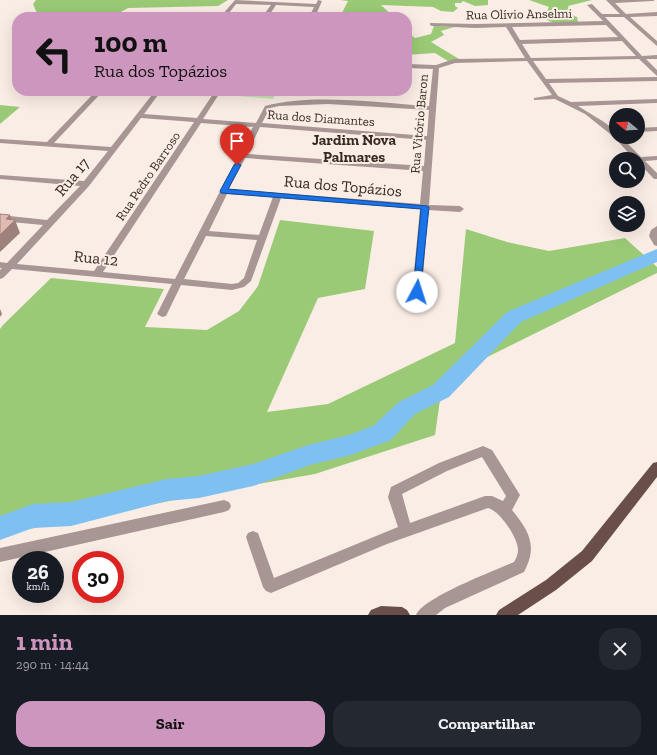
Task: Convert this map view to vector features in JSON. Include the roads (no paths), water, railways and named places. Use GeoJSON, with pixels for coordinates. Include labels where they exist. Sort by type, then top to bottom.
{"type":"FeatureCollection","features":[{"type":"Feature","properties":{"kind":"main road"},"geometry":{"type":"LineString","coordinates":[[504,615],[551,585],[587,556],[657,468]]}},
{"type":"Feature","properties":{"kind":"main road"},"geometry":{"type":"LineString","coordinates":[[376,615],[380,613],[402,615]]}},
{"type":"Feature","properties":{"kind":"street"},"geometry":{"type":"LineString","coordinates":[[609,1],[653,0]]}},
{"type":"Feature","properties":{"kind":"street"},"geometry":{"type":"LineString","coordinates":[[227,12],[235,2],[241,1],[274,4],[318,3]]}},
{"type":"Feature","properties":{"kind":"street"},"geometry":{"type":"LineString","coordinates":[[609,1],[657,44]]}},
{"type":"Feature","properties":{"kind":"street"},"geometry":{"type":"LineString","coordinates":[[268,12],[274,4]]}},
{"type":"Feature","properties":{"kind":"street"},"geometry":{"type":"LineString","coordinates":[[590,5],[657,74]]}},
{"type":"Feature","properties":{"kind":"street"},"geometry":{"type":"LineString","coordinates":[[601,16],[657,14]]}},
{"type":"Feature","properties":{"kind":"street","name":"Rua Olívio Anselmi"},"geometry":{"type":"LineString","coordinates":[[432,24],[508,25],[606,23]]}},
{"type":"Feature","properties":{"kind":"street"},"geometry":{"type":"LineString","coordinates":[[508,25],[530,60],[556,96],[568,104],[587,113],[609,129]]}},
{"type":"Feature","properties":{"kind":"street"},"geometry":{"type":"LineString","coordinates":[[643,31],[650,31]]}},
{"type":"Feature","properties":{"kind":"street"},"geometry":{"type":"LineString","coordinates":[[518,42],[622,39]]}},
{"type":"Feature","properties":{"kind":"street","name":"Rua Vitório Baron"},"geometry":{"type":"LineString","coordinates":[[417,292],[436,67],[454,61],[657,57]]}},
{"type":"Feature","properties":{"kind":"street"},"geometry":{"type":"LineString","coordinates":[[412,66],[436,67]]}},
{"type":"Feature","properties":{"kind":"street"},"geometry":{"type":"LineString","coordinates":[[546,81],[657,79]]}},
{"type":"Feature","properties":{"kind":"street"},"geometry":{"type":"LineString","coordinates":[[49,144],[95,96]]}},
{"type":"Feature","properties":{"kind":"street","name":"Rua 17"},"geometry":{"type":"LineString","coordinates":[[0,276],[5,265],[51,223],[86,184],[154,96]]}},
{"type":"Feature","properties":{"kind":"street","name":"Rua Pedro Barroso"},"geometry":{"type":"LineString","coordinates":[[97,274],[215,96]]}},
{"type":"Feature","properties":{"kind":"street"},"geometry":{"type":"LineString","coordinates":[[536,99],[556,96]]}},
{"type":"Feature","properties":{"kind":"street"},"geometry":{"type":"LineString","coordinates":[[568,104],[657,101]]}},
{"type":"Feature","properties":{"kind":"street"},"geometry":{"type":"LineString","coordinates":[[162,314],[267,107],[279,104],[328,102],[433,108]]}},
{"type":"Feature","properties":{"kind":"street","name":"Rua dos Diamantes"},"geometry":{"type":"LineString","coordinates":[[139,116],[430,138]]}},
{"type":"Feature","properties":{"kind":"street"},"geometry":{"type":"LineString","coordinates":[[645,129],[657,128]]}},
{"type":"Feature","properties":{"kind":"street"},"geometry":{"type":"LineString","coordinates":[[0,141],[113,149]]}},
{"type":"Feature","properties":{"kind":"street"},"geometry":{"type":"LineString","coordinates":[[625,144],[632,152]]}},
{"type":"Feature","properties":{"kind":"street"},"geometry":{"type":"LineString","coordinates":[[242,156],[427,169]]}},
{"type":"Feature","properties":{"kind":"street"},"geometry":{"type":"LineString","coordinates":[[645,158],[657,158]]}},
{"type":"Feature","properties":{"kind":"street"},"geometry":{"type":"LineString","coordinates":[[645,165],[657,177]]}},
{"type":"Feature","properties":{"kind":"street"},"geometry":{"type":"LineString","coordinates":[[0,177],[86,184]]}},
{"type":"Feature","properties":{"kind":"street","name":"Rua dos Topázios"},"geometry":{"type":"LineString","coordinates":[[224,191],[460,209]]}},
{"type":"Feature","properties":{"kind":"street"},"geometry":{"type":"LineString","coordinates":[[203,233],[263,238],[278,196]]}},
{"type":"Feature","properties":{"kind":"street"},"geometry":{"type":"LineString","coordinates":[[0,218],[51,223]]}},
{"type":"Feature","properties":{"kind":"street"},"geometry":{"type":"LineString","coordinates":[[656,243],[653,236],[657,229]]}},
{"type":"Feature","properties":{"kind":"street","name":"Rua 12"},"geometry":{"type":"LineString","coordinates":[[5,265],[232,287],[241,285],[248,279],[263,238]]}},
{"type":"Feature","properties":{"kind":"street"},"geometry":{"type":"LineString","coordinates":[[406,530],[395,497],[396,491],[444,467],[483,451],[488,454],[509,486],[512,499],[504,510]]}},
{"type":"Feature","properties":{"kind":"street"},"geometry":{"type":"LineString","coordinates":[[253,537],[268,582],[271,586],[406,530],[488,502],[494,503],[504,510],[523,540],[525,550],[523,560],[519,567],[440,603],[424,615]]}},
{"type":"Feature","properties":{"kind":"street"},"geometry":{"type":"LineString","coordinates":[[0,555],[224,506]]}},
{"type":"Feature","properties":{"kind":"waterway"},"geometry":{"type":"LineString","coordinates":[[0,528],[33,516],[71,514],[167,490],[199,487],[253,475],[308,455],[351,445],[382,433],[407,408],[441,391],[514,317],[657,255]]}},
{"type":"Feature","properties":{"kind":"district","name":"Jardim Nova Palmares"},"geometry":{"type":"Point","coordinates":[354,148]}}]}
